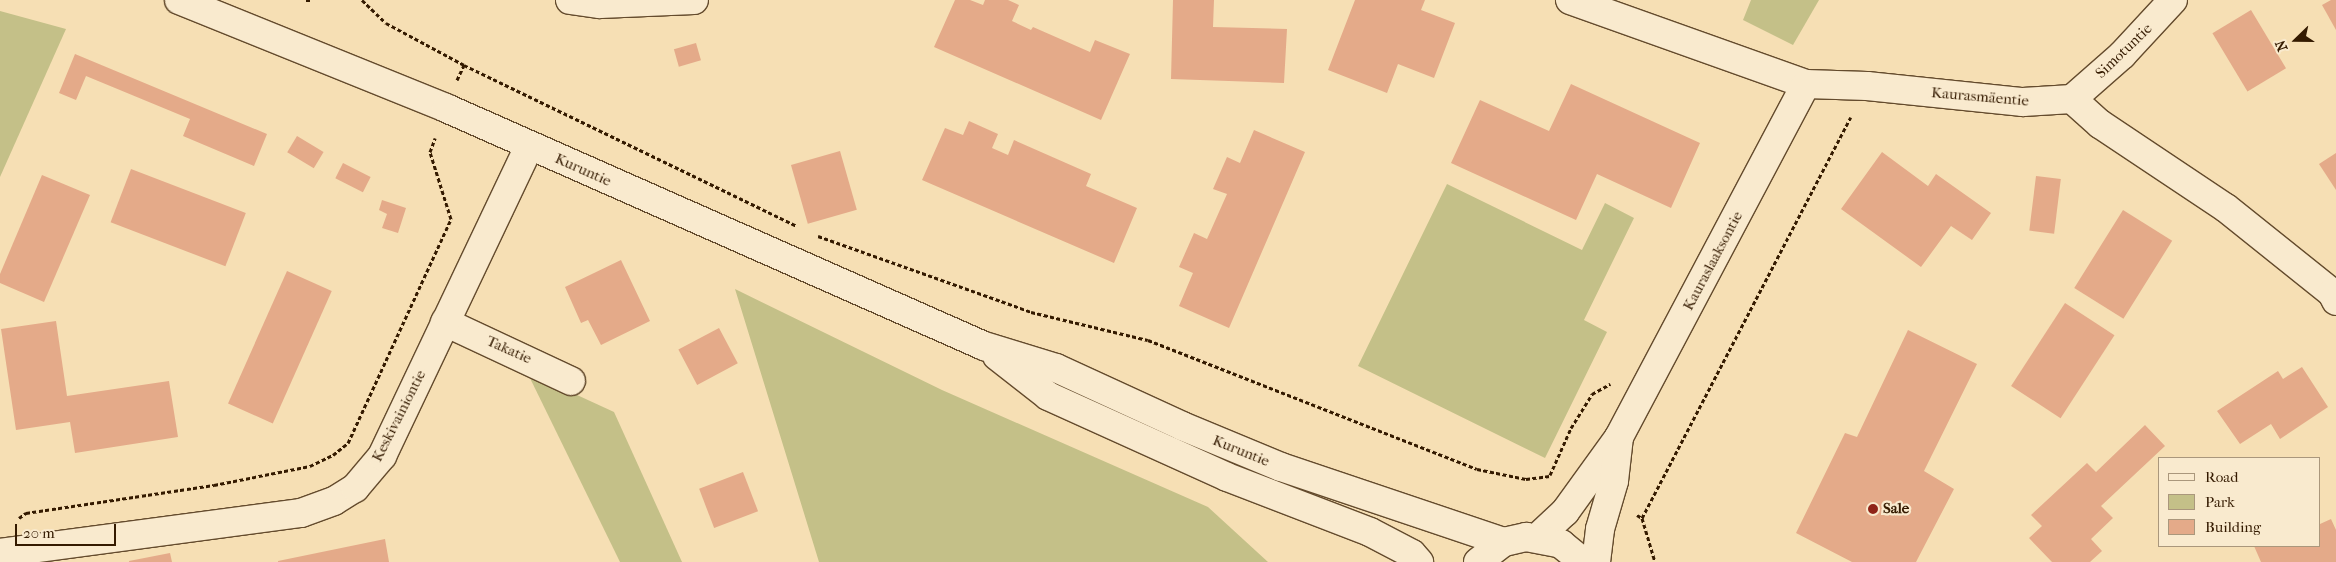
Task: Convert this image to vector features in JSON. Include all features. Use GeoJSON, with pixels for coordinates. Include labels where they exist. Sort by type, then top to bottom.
{"type":"FeatureCollection","features":[{"type":"Feature","properties":{"kind":"street","name":"Kuruntie"},"geometry":{"type":"LineString","coordinates":[[179,0],[446,108],[529,147],[984,346],[1056,368],[1182,426],[1281,467],[1504,542]]}},
{"type":"Feature","properties":{"kind":"street"},"geometry":{"type":"LineString","coordinates":[[570,0],[600,4],[694,0]]}},
{"type":"Feature","properties":{"kind":"street","name":"Kaurasmäentie"},"geometry":{"type":"LineString","coordinates":[[1570,0],[1806,84],[1867,86],[2023,102],[2072,99]]}},
{"type":"Feature","properties":{"kind":"street","name":"Simotuntie"},"geometry":{"type":"LineString","coordinates":[[2072,99],[2122,56],[2173,0]]}},
{"type":"Feature","properties":{"kind":"street","name":"Kauraslaaksontie"},"geometry":{"type":"LineString","coordinates":[[1538,537],[1565,512],[1619,437],[1806,84]]}},
{"type":"Feature","properties":{"kind":"street"},"geometry":{"type":"LineString","coordinates":[[2072,99],[2100,124],[2226,208],[2332,293],[2336,301]]}},
{"type":"Feature","properties":{"kind":"street","name":"Keskivainiontie"},"geometry":{"type":"LineString","coordinates":[[0,553],[301,513],[334,501],[355,488],[382,456],[529,147]]}},
{"type":"Feature","properties":{"kind":"street","name":"Takatie"},"geometry":{"type":"LineString","coordinates":[[445,322],[571,381]]}},
{"type":"Feature","properties":{"kind":"street","name":"Kuruntie"},"geometry":{"type":"LineString","coordinates":[[984,346],[1048,396],[1227,477],[1370,532],[1412,554],[1419,562]]}},
{"type":"Feature","properties":{"kind":"street","name":"Kauraslaaksontie"},"geometry":{"type":"LineString","coordinates":[[1596,562],[1608,498],[1614,481],[1619,437]]}},
{"type":"Feature","properties":{"kind":"street"},"geometry":{"type":"LineString","coordinates":[[1478,562],[1504,542],[1538,537],[1561,544],[1584,562]]}},
{"type":"Feature","properties":{"kind":"path"},"geometry":{"type":"LineString","coordinates":[[306,0],[312,0]]}},
{"type":"Feature","properties":{"kind":"path"},"geometry":{"type":"LineString","coordinates":[[362,0],[386,23],[464,65],[801,228]]}},
{"type":"Feature","properties":{"kind":"path"},"geometry":{"type":"LineString","coordinates":[[13,523],[26,513],[214,485],[310,466],[333,455],[348,443],[451,219],[430,152],[464,65]]}},
{"type":"Feature","properties":{"kind":"path"},"geometry":{"type":"LineString","coordinates":[[1642,518],[1867,86]]}},
{"type":"Feature","properties":{"kind":"path"},"geometry":{"type":"LineString","coordinates":[[810,233],[1031,312],[1148,340],[1477,469],[1526,479],[1550,475],[1583,486]]}},
{"type":"Feature","properties":{"kind":"path"},"geometry":{"type":"LineString","coordinates":[[1550,475],[1571,428],[1592,394],[1618,380]]}},
{"type":"Feature","properties":{"kind":"path"},"geometry":{"type":"LineString","coordinates":[[1608,498],[1642,518],[1655,562]]}},
{"type":"Feature","properties":{"kind":"green space"},"geometry":{"type":"Polygon","coordinates":[[[1751,0],[1819,0],[1793,45],[1743,20],[1751,0]]]}},
{"type":"Feature","properties":{"kind":"green space"},"geometry":{"type":"Polygon","coordinates":[[[0,11],[66,29],[0,177],[0,11]]]}},
{"type":"Feature","properties":{"kind":"green space"},"geometry":{"type":"Polygon","coordinates":[[[1447,184],[1582,250],[1605,203],[1634,218],[1584,320],[1607,332],[1545,458],[1358,366],[1447,184]]]}},
{"type":"Feature","properties":{"kind":"green space"},"geometry":{"type":"Polygon","coordinates":[[[735,289],[942,390],[1208,507],[1268,562],[819,562],[735,289]]]}},
{"type":"Feature","properties":{"kind":"green space"},"geometry":{"type":"Polygon","coordinates":[[[527,372],[614,412],[682,562],[620,562],[527,372]]]}},
{"type":"Feature","properties":{"kind":"building"},"geometry":{"type":"Polygon","coordinates":[[[955,0],[970,0],[983,5],[985,0],[1008,0],[1019,5],[1012,21],[1031,30],[1033,27],[1090,52],[1095,40],[1130,54],[1101,120],[934,47],[955,0]]]}},
{"type":"Feature","properties":{"kind":"building"},"geometry":{"type":"Polygon","coordinates":[[[1173,0],[1214,0],[1213,27],[1287,29],[1284,83],[1171,79],[1173,0]]]}},
{"type":"Feature","properties":{"kind":"building"},"geometry":{"type":"Polygon","coordinates":[[[1355,0],[1425,0],[1421,10],[1455,23],[1434,78],[1398,64],[1387,93],[1328,70],[1355,0]]]}},
{"type":"Feature","properties":{"kind":"building"},"geometry":{"type":"Polygon","coordinates":[[[2331,0],[2336,0],[2336,30],[2322,5],[2331,0]]]}},
{"type":"Feature","properties":{"kind":"building"},"geometry":{"type":"Polygon","coordinates":[[[2251,10],[2286,68],[2247,91],[2212,33],[2251,10]]]}},
{"type":"Feature","properties":{"kind":"building"},"geometry":{"type":"Polygon","coordinates":[[[696,43],[701,60],[679,67],[674,49],[696,43]]]}},
{"type":"Feature","properties":{"kind":"building"},"geometry":{"type":"Polygon","coordinates":[[[75,54],[267,134],[254,166],[183,136],[190,119],[86,76],[76,100],[59,93],[75,54]]]}},
{"type":"Feature","properties":{"kind":"building"},"geometry":{"type":"Polygon","coordinates":[[[1571,84],[1700,143],[1671,208],[1597,174],[1576,220],[1451,163],[1480,100],[1549,131],[1571,84]]]}},
{"type":"Feature","properties":{"kind":"building"},"geometry":{"type":"Polygon","coordinates":[[[969,121],[998,134],[992,148],[1008,155],[1014,140],[1091,174],[1086,186],[1137,208],[1114,263],[922,180],[945,128],[963,135],[969,121]]]}},
{"type":"Feature","properties":{"kind":"building"},"geometry":{"type":"Polygon","coordinates":[[[1254,130],[1305,152],[1229,328],[1179,306],[1193,273],[1179,267],[1194,233],[1207,239],[1227,194],[1213,189],[1227,157],[1240,163],[1254,130]]]}},
{"type":"Feature","properties":{"kind":"building"},"geometry":{"type":"Polygon","coordinates":[[[297,136],[324,152],[314,168],[287,152],[297,136]]]}},
{"type":"Feature","properties":{"kind":"building"},"geometry":{"type":"Polygon","coordinates":[[[840,151],[857,210],[808,224],[791,165],[840,151]]]}},
{"type":"Feature","properties":{"kind":"building"},"geometry":{"type":"Polygon","coordinates":[[[1882,152],[1928,186],[1936,174],[1991,213],[1972,240],[1951,226],[1921,267],[1841,209],[1882,152]]]}},
{"type":"Feature","properties":{"kind":"building"},"geometry":{"type":"Polygon","coordinates":[[[2336,153],[2336,190],[2319,164],[2336,153]]]}},
{"type":"Feature","properties":{"kind":"building"},"geometry":{"type":"Polygon","coordinates":[[[343,163],[371,177],[363,192],[335,178],[343,163]]]}},
{"type":"Feature","properties":{"kind":"building"},"geometry":{"type":"Polygon","coordinates":[[[131,169],[246,213],[225,266],[111,222],[131,169]]]}},
{"type":"Feature","properties":{"kind":"building"},"geometry":{"type":"Polygon","coordinates":[[[42,175],[90,195],[44,302],[0,283],[0,274],[42,175]]]}},
{"type":"Feature","properties":{"kind":"building"},"geometry":{"type":"Polygon","coordinates":[[[2036,176],[2061,179],[2054,234],[2029,231],[2036,176]]]}},
{"type":"Feature","properties":{"kind":"building"},"geometry":{"type":"Polygon","coordinates":[[[382,200],[406,208],[398,233],[382,228],[387,214],[379,210],[382,200]]]}},
{"type":"Feature","properties":{"kind":"building"},"geometry":{"type":"Polygon","coordinates":[[[2123,210],[2172,241],[2123,319],[2074,288],[2123,210]]]}},
{"type":"Feature","properties":{"kind":"building"},"geometry":{"type":"Polygon","coordinates":[[[621,260],[650,321],[601,345],[588,320],[581,323],[565,287],[621,260]]]}},
{"type":"Feature","properties":{"kind":"building"},"geometry":{"type":"Polygon","coordinates":[[[287,271],[332,291],[273,423],[228,403],[287,271]]]}},
{"type":"Feature","properties":{"kind":"building"},"geometry":{"type":"Polygon","coordinates":[[[2065,303],[2114,335],[2061,418],[2011,386],[2065,303]]]}},
{"type":"Feature","properties":{"kind":"building"},"geometry":{"type":"Polygon","coordinates":[[[56,321],[67,396],[169,381],[178,437],[75,453],[70,422],[16,430],[1,329],[56,321]]]}},
{"type":"Feature","properties":{"kind":"building"},"geometry":{"type":"Polygon","coordinates":[[[719,328],[738,363],[697,385],[678,350],[719,328]]]}},
{"type":"Feature","properties":{"kind":"building"},"geometry":{"type":"Polygon","coordinates":[[[1908,330],[1977,364],[1924,471],[1954,489],[1916,562],[1852,562],[1796,533],[1845,433],[1857,437],[1908,330]]]}},
{"type":"Feature","properties":{"kind":"building"},"geometry":{"type":"Polygon","coordinates":[[[2302,367],[2328,407],[2280,439],[2271,424],[2240,444],[2217,411],[2278,371],[2283,379],[2302,367]]]}},
{"type":"Feature","properties":{"kind":"building"},"geometry":{"type":"Polygon","coordinates":[[[2145,425],[2165,446],[2101,506],[2113,518],[2091,539],[2102,551],[2090,562],[2052,562],[2029,538],[2042,526],[2031,515],[2087,463],[2096,472],[2145,425]]]}},
{"type":"Feature","properties":{"kind":"building"},"geometry":{"type":"Polygon","coordinates":[[[743,472],[758,511],[714,528],[699,489],[743,472]]]}},
{"type":"Feature","properties":{"kind":"building"},"geometry":{"type":"Polygon","coordinates":[[[2331,519],[2336,530],[2336,562],[2261,562],[2254,547],[2321,547],[2321,524],[2331,519]]]}},
{"type":"Feature","properties":{"kind":"building"},"geometry":{"type":"Polygon","coordinates":[[[385,539],[389,562],[278,562],[278,561],[385,539]]]}},
{"type":"Feature","properties":{"kind":"building"},"geometry":{"type":"Polygon","coordinates":[[[170,553],[172,562],[129,562],[129,561],[170,553]]]}},
{"type":"Feature","properties":{"kind":"place","name":"Sale"},"geometry":{"type":"Point","coordinates":[1873,509]}}]}
